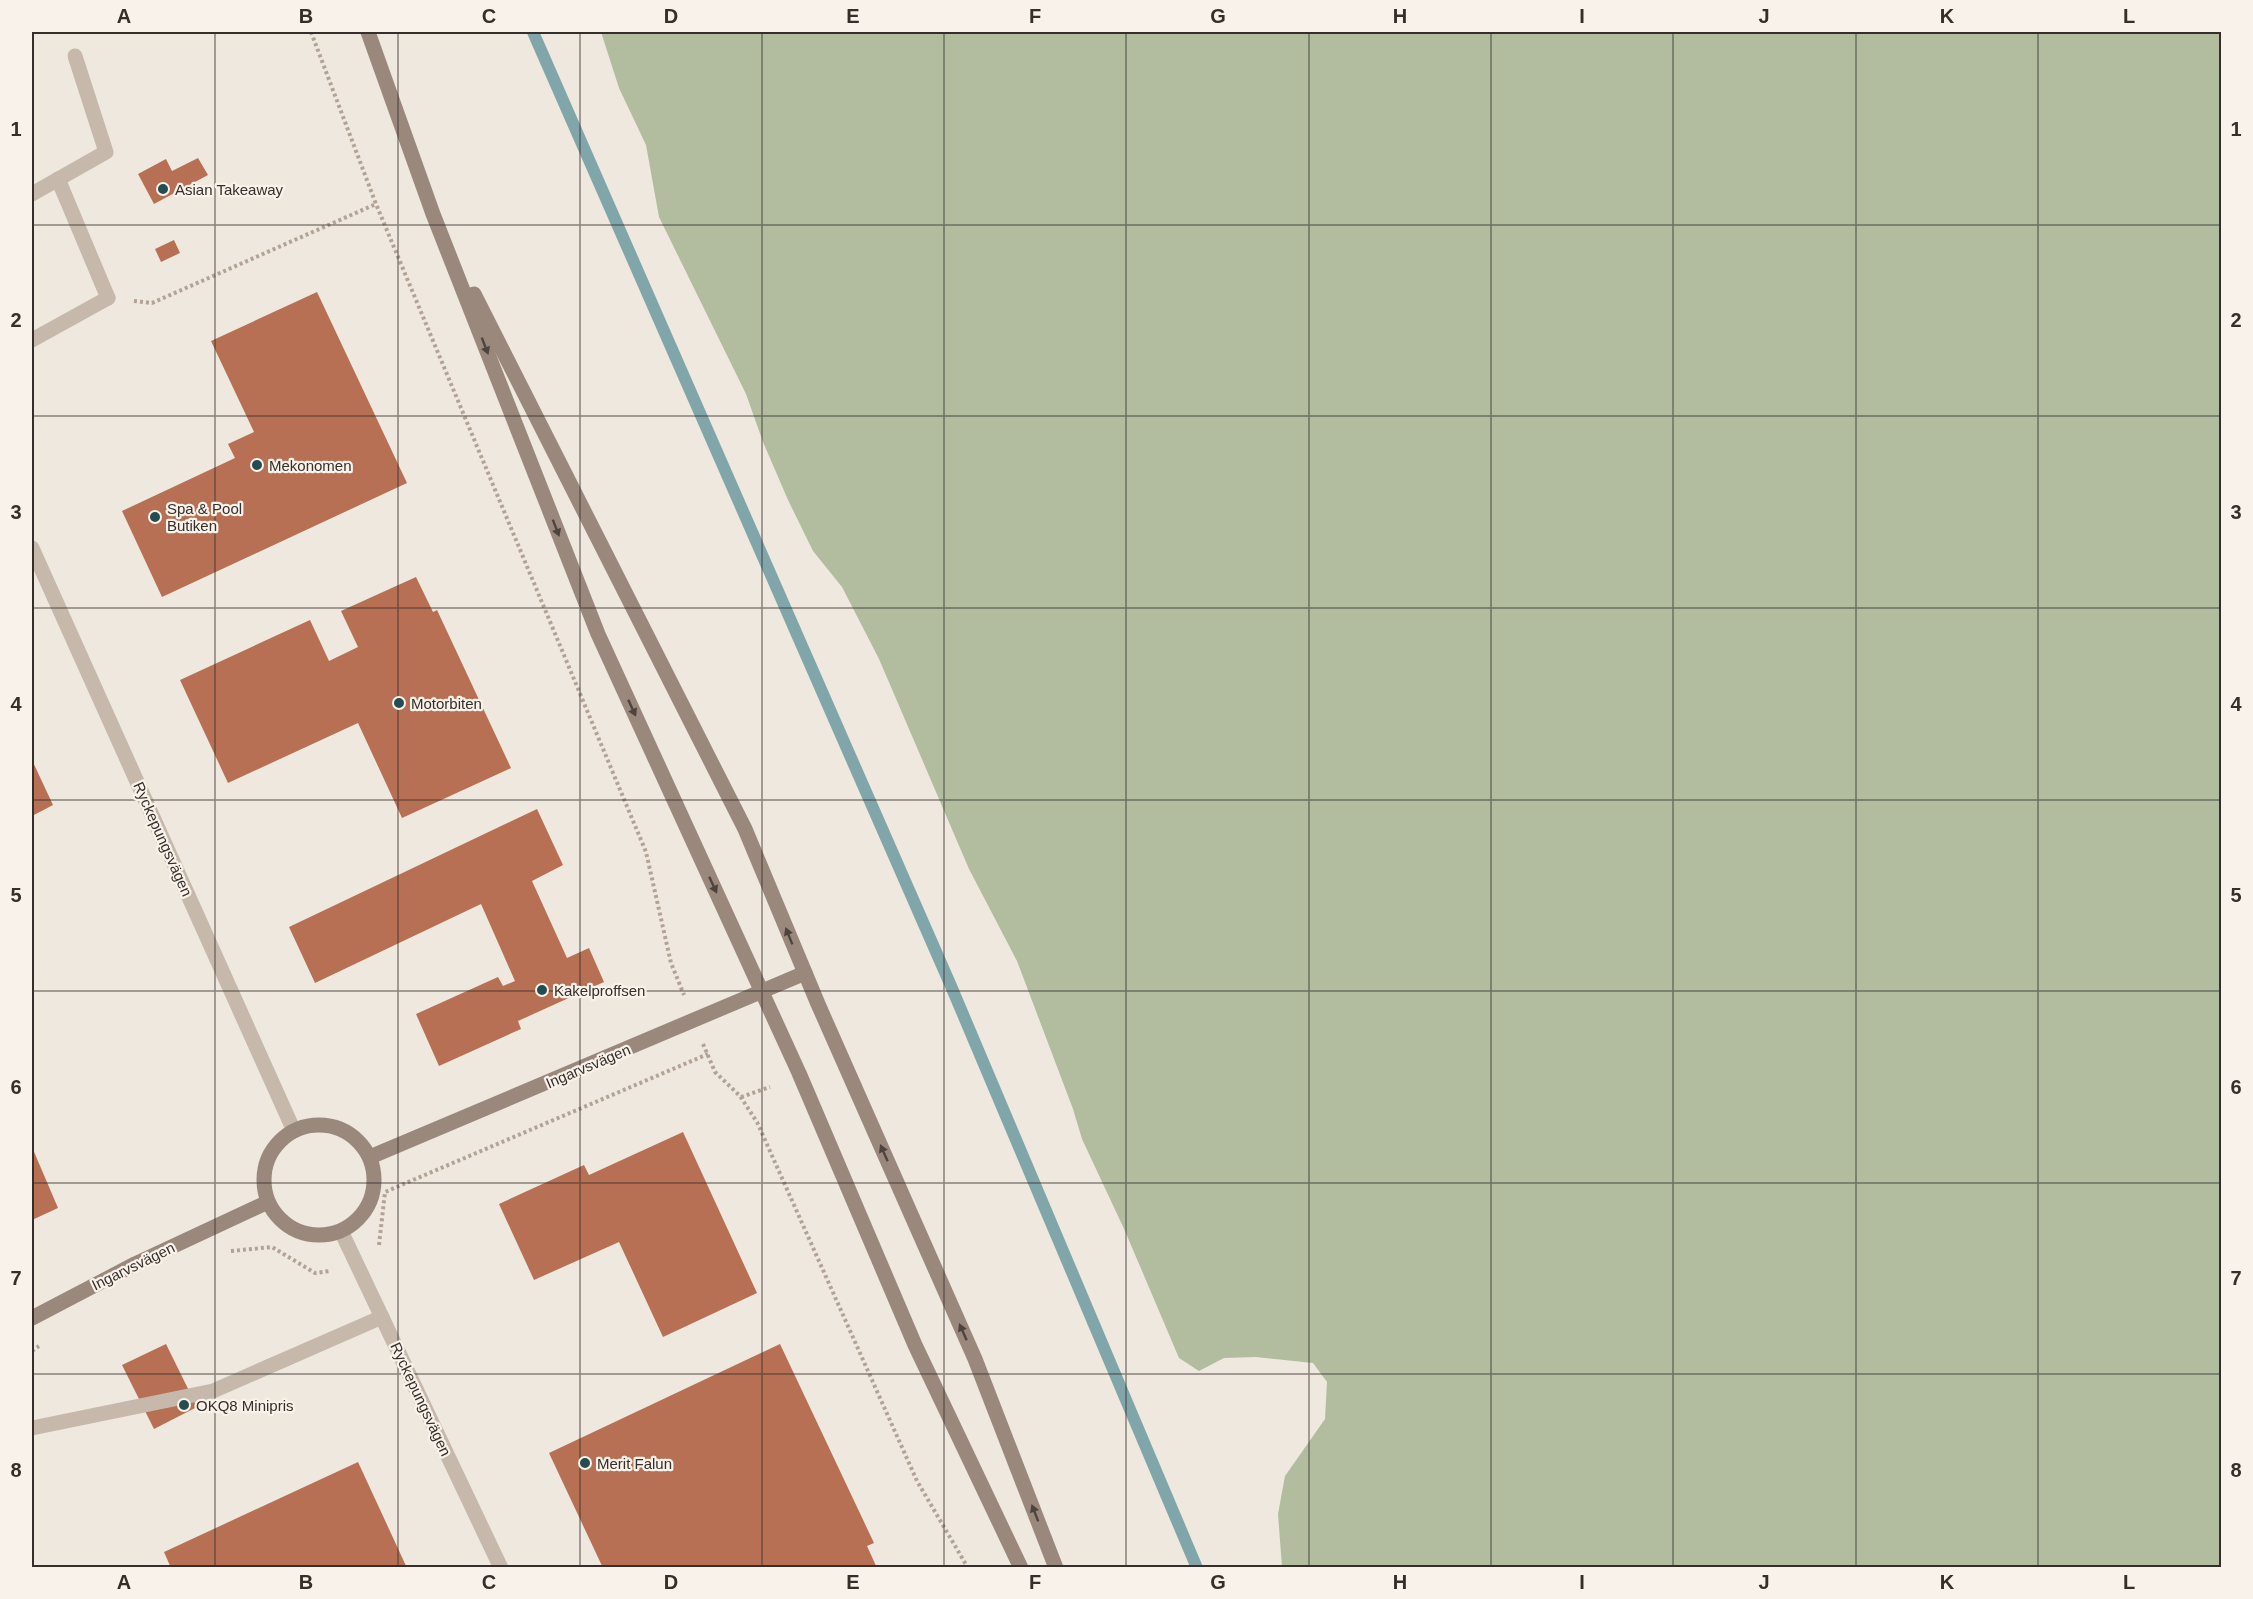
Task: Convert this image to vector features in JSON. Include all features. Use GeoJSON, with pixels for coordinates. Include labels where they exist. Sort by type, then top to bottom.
{"type":"FeatureCollection","features":[{"type":"Feature","properties":{"kind":"main road"},"geometry":{"type":"LineString","coordinates":[[368,32],[433,214],[598,634],[762,992],[915,1345],[1021,1568]]}},
{"type":"Feature","properties":{"kind":"main road"},"geometry":{"type":"LineString","coordinates":[[433,214],[745,830],[805,973],[975,1359],[1056,1568]]}},
{"type":"Feature","properties":{"kind":"main road","name":"Ingarvsvägen"},"geometry":{"type":"LineString","coordinates":[[370,1157],[694,1022],[805,973]]}},
{"type":"Feature","properties":{"kind":"main road"},"geometry":{"type":"LineString","coordinates":[[312,1125],[329,1126],[346,1131],[360,1142],[370,1157],[374,1176],[373,1194],[361,1216],[341,1231],[324,1235],[307,1234],[291,1228],[268,1202],[264,1174],[267,1161],[278,1143],[294,1131],[312,1125]]}},
{"type":"Feature","properties":{"kind":"main road","name":"Ingarvsvägen"},"geometry":{"type":"LineString","coordinates":[[32,1318],[135,1264],[268,1202]]}},
{"type":"Feature","properties":{"kind":"street"},"geometry":{"type":"LineString","coordinates":[[32,194],[106,152],[75,56]]}},
{"type":"Feature","properties":{"kind":"street"},"geometry":{"type":"LineString","coordinates":[[32,340],[108,298],[58,178]]}},
{"type":"Feature","properties":{"kind":"street","name":"Ryckepungsvägen"},"geometry":{"type":"LineString","coordinates":[[32,548],[294,1131]]}},
{"type":"Feature","properties":{"kind":"street","name":"Ryckepungsvägen"},"geometry":{"type":"LineString","coordinates":[[341,1231],[501,1568]]}},
{"type":"Feature","properties":{"kind":"street"},"geometry":{"type":"LineString","coordinates":[[32,1428],[213,1391],[382,1317]]}},
{"type":"Feature","properties":{"kind":"path"},"geometry":{"type":"LineString","coordinates":[[311,32],[376,204],[646,852],[671,963],[715,1072],[741,1097],[758,1122],[916,1481],[968,1568]]}},
{"type":"Feature","properties":{"kind":"path"},"geometry":{"type":"LineString","coordinates":[[108,298],[152,303],[376,204]]}},
{"type":"Feature","properties":{"kind":"path"},"geometry":{"type":"LineString","coordinates":[[229,1251],[272,1247],[315,1273],[357,1266],[379,1245],[385,1192],[708,1054]]}},
{"type":"Feature","properties":{"kind":"path"},"geometry":{"type":"LineString","coordinates":[[741,1097],[770,1087]]}},
{"type":"Feature","properties":{"kind":"path"},"geometry":{"type":"LineString","coordinates":[[32,1350],[40,1345]]}},
{"type":"Feature","properties":{"kind":"green space"},"geometry":{"type":"Polygon","coordinates":[[[601,32],[2221,32],[2221,1567],[1282,1567],[1278,1514],[1285,1476],[1325,1419],[1327,1382],[1313,1363],[1256,1357],[1224,1358],[1199,1371],[1179,1358],[1125,1231],[1082,1139],[1073,1109],[1017,961],[969,869],[879,659],[842,587],[813,551],[763,442],[746,394],[659,217],[646,145],[619,88],[601,32]]]}},
{"type":"Feature","properties":{"kind":"building","name":"Asian Takeaway"},"geometry":{"type":"Polygon","coordinates":[[[198,158],[208,175],[154,204],[138,174],[166,159],[172,171],[198,158]]]}},
{"type":"Feature","properties":{"kind":"building"},"geometry":{"type":"Polygon","coordinates":[[[174,240],[180,253],[161,262],[155,249],[174,240]]]}},
{"type":"Feature","properties":{"kind":"building"},"geometry":{"type":"Polygon","coordinates":[[[317,292],[407,483],[162,597],[122,511],[235,458],[228,444],[254,432],[211,341],[317,292]]]}},
{"type":"Feature","properties":{"kind":"building"},"geometry":{"type":"Polygon","coordinates":[[[416,577],[433,612],[437,610],[511,768],[402,818],[358,723],[228,783],[180,680],[310,620],[329,661],[358,647],[341,611],[416,577]]]}},
{"type":"Feature","properties":{"kind":"building"},"geometry":{"type":"Polygon","coordinates":[[[32,760],[53,805],[32,816],[32,760]]]}},
{"type":"Feature","properties":{"kind":"building"},"geometry":{"type":"Polygon","coordinates":[[[537,809],[563,865],[532,881],[567,958],[589,948],[604,982],[518,1021],[521,1029],[439,1066],[416,1014],[498,977],[503,986],[515,981],[481,904],[315,983],[289,927],[537,809]]]}},
{"type":"Feature","properties":{"kind":"building"},"geometry":{"type":"Polygon","coordinates":[[[683,1132],[757,1293],[663,1337],[619,1242],[534,1280],[499,1204],[584,1165],[589,1175],[683,1132]]]}},
{"type":"Feature","properties":{"kind":"building"},"geometry":{"type":"Polygon","coordinates":[[[32,1147],[58,1208],[32,1220],[32,1147]]]}},
{"type":"Feature","properties":{"kind":"building"},"geometry":{"type":"Polygon","coordinates":[[[166,1344],[197,1407],[154,1429],[122,1365],[166,1344]]]}},
{"type":"Feature","properties":{"kind":"building"},"geometry":{"type":"Polygon","coordinates":[[[780,1344],[874,1543],[867,1546],[877,1568],[603,1568],[549,1453],[780,1344]]]}},
{"type":"Feature","properties":{"kind":"building"},"geometry":{"type":"Polygon","coordinates":[[[358,1462],[407,1568],[171,1568],[164,1552],[358,1462]]]}},
{"type":"Feature","properties":{"kind":"waterway"},"geometry":{"type":"LineString","coordinates":[[533,32],[951,986],[1197,1568]]}},
{"type":"Feature","properties":{"kind":"place","name":"Asian Takeaway"},"geometry":{"type":"Point","coordinates":[163,189]}},
{"type":"Feature","properties":{"kind":"place","name":"Mekonomen"},"geometry":{"type":"Point","coordinates":[257,465]}},
{"type":"Feature","properties":{"kind":"place","name":"Spa & Pool Butiken"},"geometry":{"type":"Point","coordinates":[155,517]}},
{"type":"Feature","properties":{"kind":"place","name":"Motorbiten"},"geometry":{"type":"Point","coordinates":[399,703]}},
{"type":"Feature","properties":{"kind":"place","name":"Kakelproffsen"},"geometry":{"type":"Point","coordinates":[542,990]}},
{"type":"Feature","properties":{"kind":"place","name":"OKQ8 Minipris"},"geometry":{"type":"Point","coordinates":[184,1405]}},
{"type":"Feature","properties":{"kind":"place","name":"Merit Falun"},"geometry":{"type":"Point","coordinates":[585,1463]}}]}
